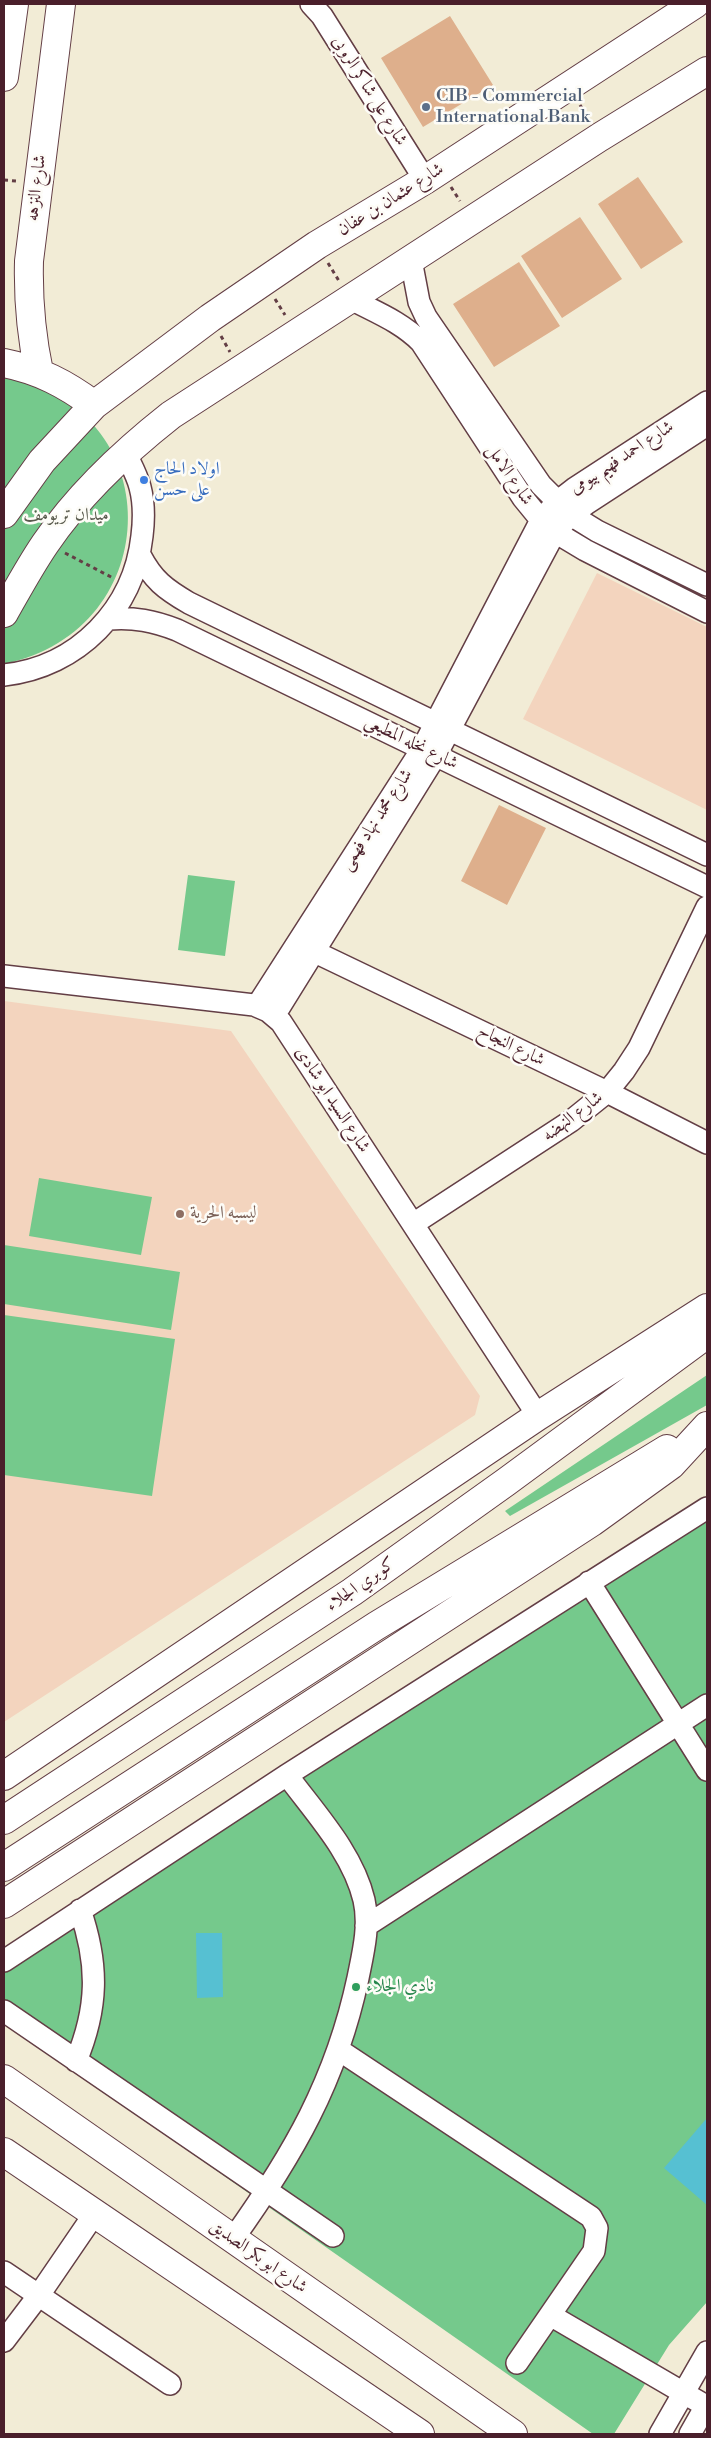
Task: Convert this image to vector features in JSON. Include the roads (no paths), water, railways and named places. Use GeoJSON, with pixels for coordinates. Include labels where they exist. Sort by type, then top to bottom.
{"type":"FeatureCollection","features":[{"type":"Feature","properties":{"kind":"main road"},"geometry":{"type":"LineString","coordinates":[[4,77],[14,4]]}},
{"type":"Feature","properties":{"kind":"main road","name":"شارع النزهه"},"geometry":{"type":"LineString","coordinates":[[39,372],[31,335],[28,298],[29,261],[61,4]]}},
{"type":"Feature","properties":{"kind":"main road","name":"شارع عثمان بن عفان"},"geometry":{"type":"LineString","coordinates":[[94,405],[210,318],[317,246],[433,175],[695,4]]}},
{"type":"Feature","properties":{"kind":"main road"},"geometry":{"type":"LineString","coordinates":[[4,613],[46,542],[82,498],[125,452],[171,415],[295,332],[411,260],[600,137],[707,71]]}},
{"type":"Feature","properties":{"kind":"main road"},"geometry":{"type":"LineString","coordinates":[[4,364],[39,372],[68,386],[94,405],[42,461],[4,514]]}},
{"type":"Feature","properties":{"kind":"main road"},"geometry":{"type":"LineString","coordinates":[[4,1776],[538,1416],[707,1308]]}},
{"type":"Feature","properties":{"kind":"main road","name":"كوبري الجلاء"},"geometry":{"type":"LineString","coordinates":[[4,1820],[352,1592],[506,1482],[707,1334]]}},
{"type":"Feature","properties":{"kind":"main road"},"geometry":{"type":"LineString","coordinates":[[39,1880],[27,1879],[4,1867],[376,1626],[707,1426]]}},
{"type":"Feature","properties":{"kind":"main road"},"geometry":{"type":"LineString","coordinates":[[4,1904],[592,1522],[672,1465],[707,1426]]}},
{"type":"Feature","properties":{"kind":"main road","name":"شارع ابو بكر الصديق"},"geometry":{"type":"LineString","coordinates":[[4,2079],[513,2434]]}},
{"type":"Feature","properties":{"kind":"main road"},"geometry":{"type":"LineString","coordinates":[[4,2152],[420,2434]]}},
{"type":"Feature","properties":{"kind":"street","name":"شارع على شاكر الروبى"},"geometry":{"type":"LineString","coordinates":[[312,4],[433,175]]}},
{"type":"Feature","properties":{"kind":"street","name":"شارع الامل"},"geometry":{"type":"LineString","coordinates":[[411,260],[419,302],[426,317],[541,484],[564,508],[596,531],[707,586]]}},
{"type":"Feature","properties":{"kind":"street","name":"شارع الامل"},"geometry":{"type":"LineString","coordinates":[[349,298],[392,319],[421,342],[523,498],[548,526],[585,550],[707,612]]}},
{"type":"Feature","properties":{"kind":"street","name":"شارع احمد فهيم بيومى"},"geometry":{"type":"LineString","coordinates":[[548,526],[564,508],[707,402]]}},
{"type":"Feature","properties":{"kind":"street","name":"شارع احمد فهيم بيومى"},"geometry":{"type":"LineString","coordinates":[[564,508],[707,425]]}},
{"type":"Feature","properties":{"kind":"street"},"geometry":{"type":"LineString","coordinates":[[4,675],[26,672],[72,652],[109,619],[123,599],[140,555],[144,521],[140,487],[125,452]]}},
{"type":"Feature","properties":{"kind":"street","name":"شارع محمد نهاد فهمى"},"geometry":{"type":"LineString","coordinates":[[266,1011],[315,952],[429,752],[548,526]]}},
{"type":"Feature","properties":{"kind":"street","name":"شارع نخله المطيعي"},"geometry":{"type":"LineString","coordinates":[[140,555],[150,575],[182,599],[707,855]]}},
{"type":"Feature","properties":{"kind":"street","name":"شارع نخله المطيعي"},"geometry":{"type":"LineString","coordinates":[[109,619],[131,617],[155,622],[177,630],[707,887]]}},
{"type":"Feature","properties":{"kind":"street","name":"شارع محمد نهاد فهمى"},"geometry":{"type":"LineString","coordinates":[[266,1011],[429,752]]}},
{"type":"Feature","properties":{"kind":"street","name":"شارع النهضه"},"geometry":{"type":"LineString","coordinates":[[413,1224],[571,1121],[607,1092],[639,1048],[707,908]]}},
{"type":"Feature","properties":{"kind":"street","name":"شارع النجاح"},"geometry":{"type":"LineString","coordinates":[[315,952],[607,1092],[707,1143]]}},
{"type":"Feature","properties":{"kind":"street"},"geometry":{"type":"LineString","coordinates":[[4,976],[266,1011]]}},
{"type":"Feature","properties":{"kind":"street","name":"شارع السيد ابو شادى"},"geometry":{"type":"LineString","coordinates":[[266,1011],[285,1028],[538,1416]]}},
{"type":"Feature","properties":{"kind":"street"},"geometry":{"type":"LineString","coordinates":[[4,1961],[286,1775],[707,1508]]}},
{"type":"Feature","properties":{"kind":"street"},"geometry":{"type":"LineString","coordinates":[[589,1582],[707,1770]]}},
{"type":"Feature","properties":{"kind":"street"},"geometry":{"type":"LineString","coordinates":[[366,1926],[707,1705]]}},
{"type":"Feature","properties":{"kind":"street"},"geometry":{"type":"LineString","coordinates":[[233,2239],[267,2192],[306,2124],[339,2050],[356,1985],[366,1926],[364,1901],[357,1877],[345,1854],[286,1775]]}},
{"type":"Feature","properties":{"kind":"street"},"geometry":{"type":"LineString","coordinates":[[76,2061],[86,2037],[92,2012],[95,1986],[94,1960],[89,1935],[80,1910]]}},
{"type":"Feature","properties":{"kind":"street"},"geometry":{"type":"LineString","coordinates":[[4,2011],[333,2236]]}},
{"type":"Feature","properties":{"kind":"street"},"geometry":{"type":"LineString","coordinates":[[339,2050],[591,2216],[596,2228],[594,2251],[517,2363]]}},
{"type":"Feature","properties":{"kind":"street"},"geometry":{"type":"LineString","coordinates":[[4,2341],[39,2295],[95,2213]]}},
{"type":"Feature","properties":{"kind":"street"},"geometry":{"type":"LineString","coordinates":[[4,2272],[170,2384]]}},
{"type":"Feature","properties":{"kind":"street"},"geometry":{"type":"LineString","coordinates":[[550,2315],[683,2394],[707,2405],[690,2434]]}},
{"type":"Feature","properties":{"kind":"street"},"geometry":{"type":"LineString","coordinates":[[660,2434],[707,2352]]}},
{"type":"Feature","properties":{"kind":"water"},"geometry":{"type":"Polygon","coordinates":[[[196,1933],[222,1933],[223,1997],[197,1998],[196,1933]]]}},
{"type":"Feature","properties":{"kind":"water"},"geometry":{"type":"Polygon","coordinates":[[[707,2118],[707,2205],[664,2168],[707,2118]]]}},
{"type":"Feature","properties":{"kind":"place","name":"CIB - Commercial International Bank"},"geometry":{"type":"Point","coordinates":[426,107]}},
{"type":"Feature","properties":{"kind":"place","name":"اولاد الحاج على حسن"},"geometry":{"type":"Point","coordinates":[144,480]}},
{"type":"Feature","properties":{"kind":"place","name":"ليسبه الحرية"},"geometry":{"type":"Point","coordinates":[180,1214]}},
{"type":"Feature","properties":{"kind":"place","name":"نادي الجلاء"},"geometry":{"type":"Point","coordinates":[356,1987]}},
{"type":"Feature","properties":{"kind":"park label","name":"ميدان تريومف"},"geometry":{"type":"Point","coordinates":[66,516]}}]}
